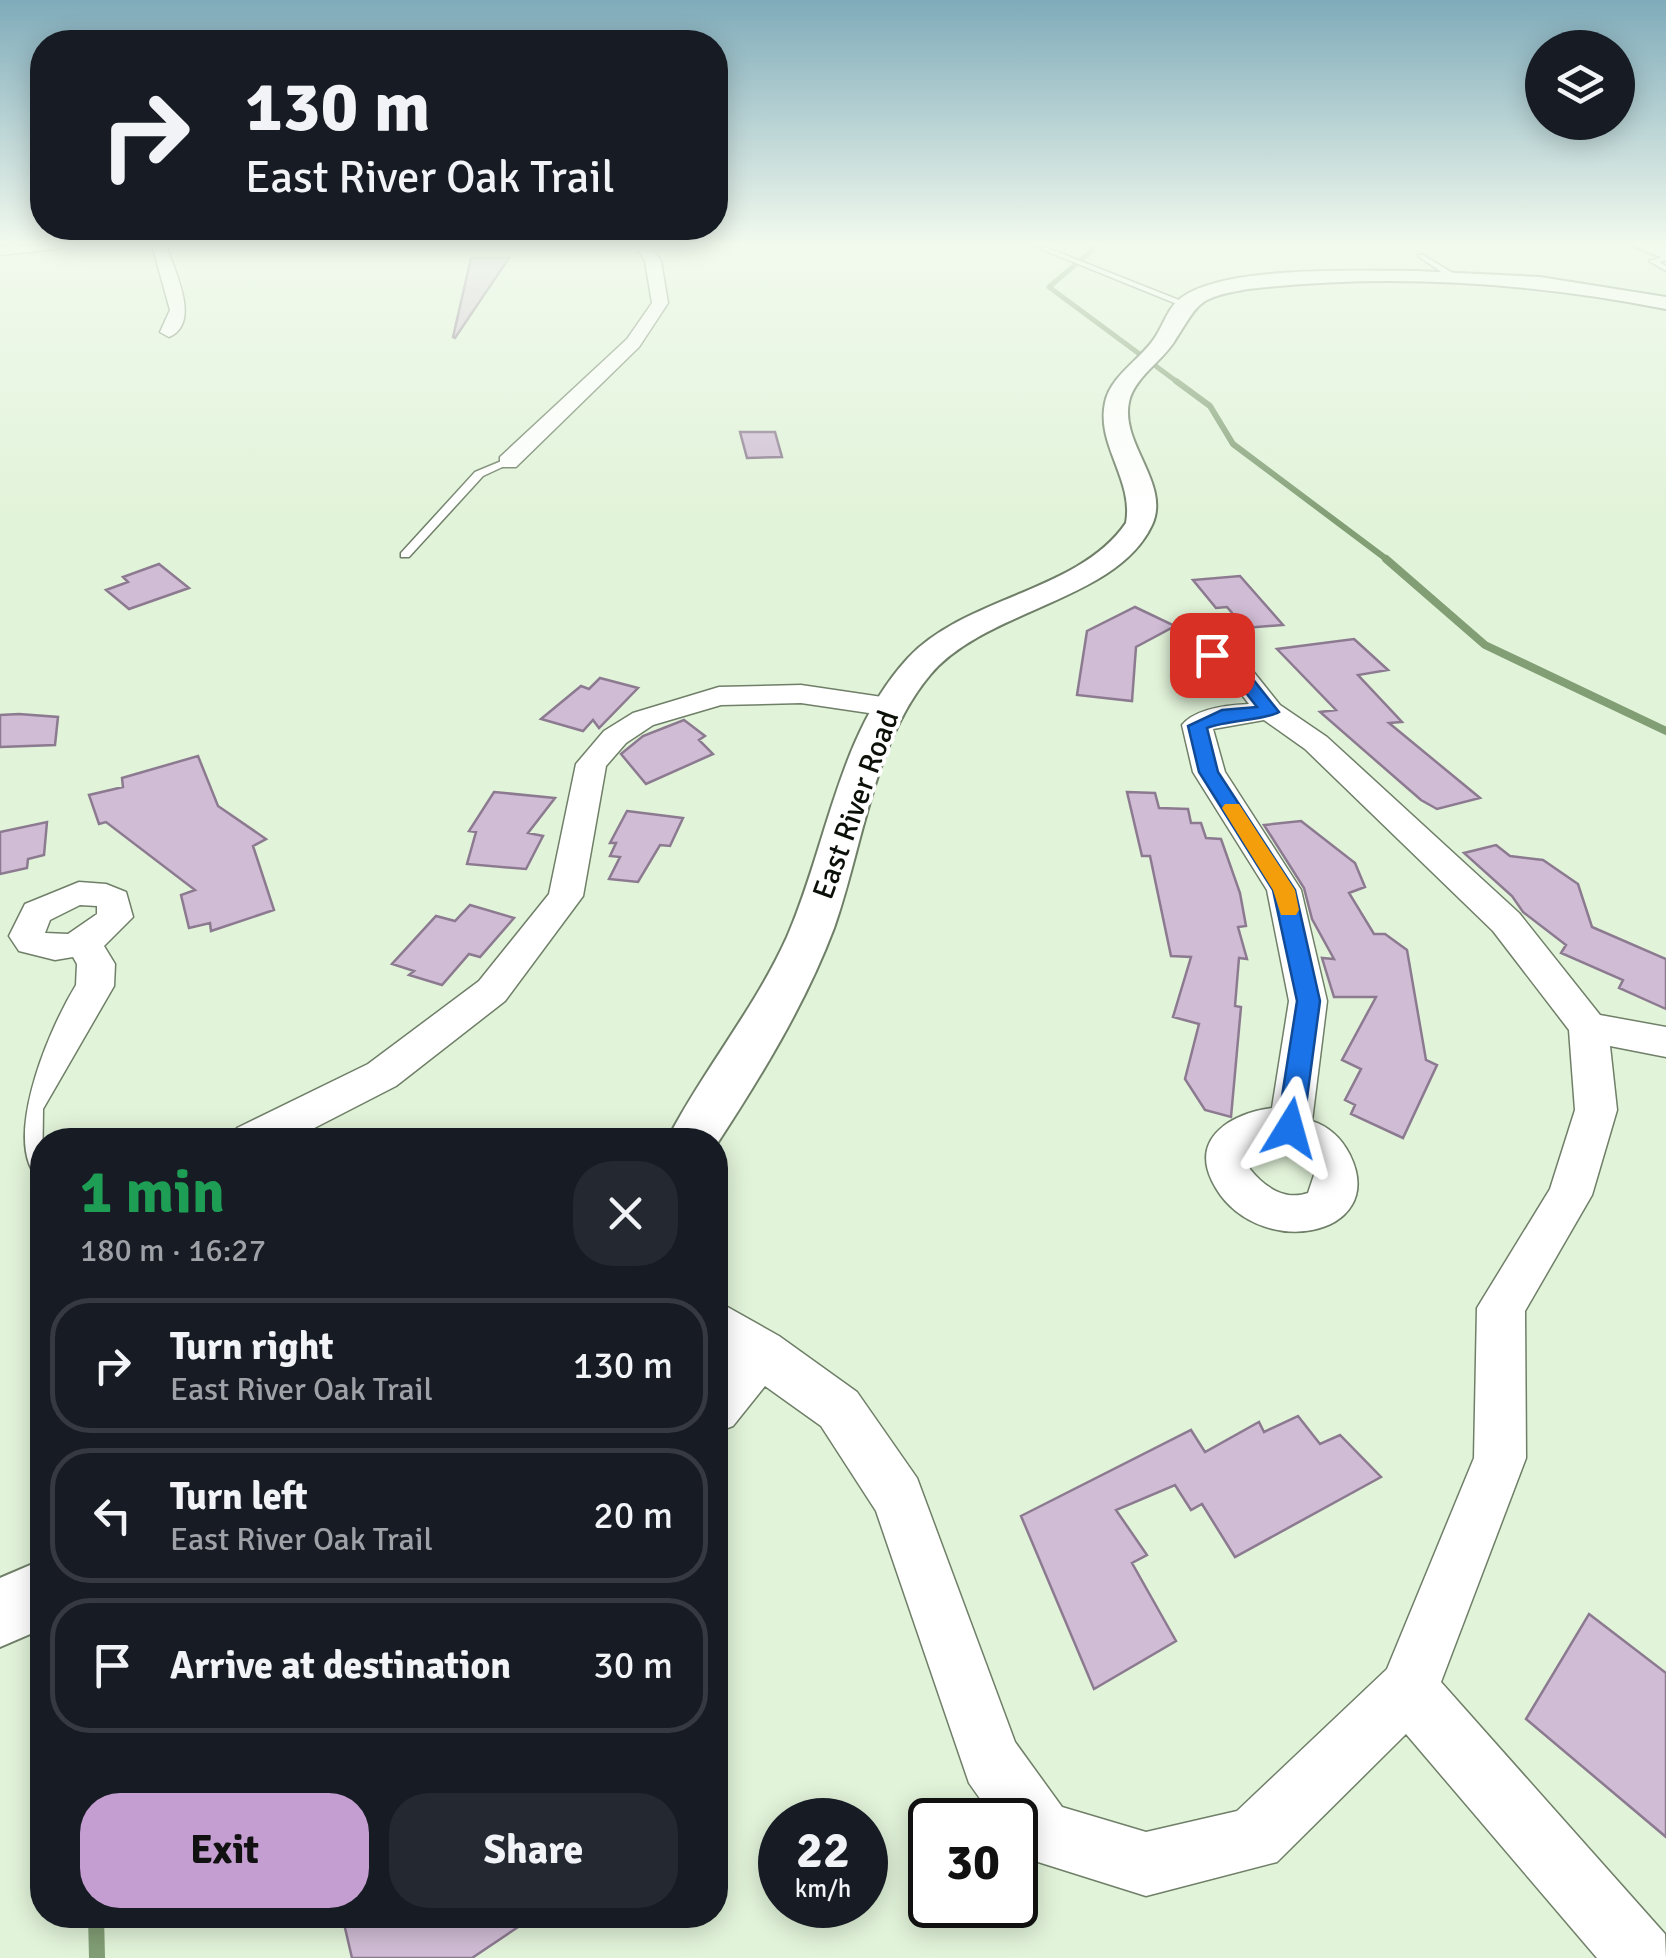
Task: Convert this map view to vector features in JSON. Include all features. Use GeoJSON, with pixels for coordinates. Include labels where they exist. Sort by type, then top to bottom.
{"type":"FeatureCollection","features":[{"type":"Feature","properties":{"kind":"street"},"geometry":{"type":"LineString","coordinates":[[508,462],[637,336]]}},
{"type":"Feature","properties":{"kind":"street","name":"East River Road"},"geometry":{"type":"LineString","coordinates":[[699,1128],[776,1004],[810,931],[889,708],[919,665],[952,636],[1104,560],[1132,536],[1143,498],[1123,447],[1115,407],[1121,390],[1168,336]]}},
{"type":"Feature","properties":{"kind":"street"},"geometry":{"type":"LineString","coordinates":[[728,1330],[839,1410],[898,1497],[991,1761],[1042,1833],[1146,1864],[1254,1839],[1408,1690],[1500,1458],[1501,1308],[1570,1194],[1596,1110],[1588,1027],[1506,922],[1316,742],[1270,712],[1238,672],[1212,655]]}},
{"type":"Feature","properties":{"kind":"street"},"geometry":{"type":"LineString","coordinates":[[276,1128],[382,1074],[492,992],[566,896],[591,764],[615,737],[643,719],[719,696],[801,694],[889,708]]}},
{"type":"Feature","properties":{"kind":"street"},"geometry":{"type":"LineString","coordinates":[[1270,712],[1228,714],[1197,726],[1209,772],[1284,890],[1308,1001],[1290,1128]]}},
{"type":"Feature","properties":{"kind":"street"},"geometry":{"type":"LineString","coordinates":[[30,1157],[24,1153],[22,1108],[94,986],[96,964],[82,942]]}},
{"type":"Feature","properties":{"kind":"street"},"geometry":{"type":"LineString","coordinates":[[1588,1027],[1666,1042]]}},
{"type":"Feature","properties":{"kind":"street"},"geometry":{"type":"LineString","coordinates":[[728,1393],[762,1352]]}},
{"type":"Feature","properties":{"kind":"street"},"geometry":{"type":"LineString","coordinates":[[0,1612],[30,1599]]}},
{"type":"Feature","properties":{"kind":"street"},"geometry":{"type":"LineString","coordinates":[[1408,1690],[1641,1958]]}},
{"type":"Feature","properties":{"kind":"lane"},"geometry":{"type":"LineString","coordinates":[[405,556],[478,474],[508,462]]}},
{"type":"Feature","properties":{"kind":"building"},"geometry":{"type":"Polygon","coordinates":[[[740,432],[775,432],[782,457],[747,458],[740,432]]]}},
{"type":"Feature","properties":{"kind":"building"},"geometry":{"type":"Polygon","coordinates":[[[159,564],[189,588],[129,609],[106,590],[128,582],[123,577],[159,564]]]}},
{"type":"Feature","properties":{"kind":"building"},"geometry":{"type":"Polygon","coordinates":[[[1240,576],[1283,625],[1245,628],[1227,607],[1216,608],[1193,580],[1240,576]]]}},
{"type":"Feature","properties":{"kind":"building"},"geometry":{"type":"Polygon","coordinates":[[[1135,607],[1175,626],[1136,647],[1132,701],[1077,695],[1087,631],[1135,607]]]}},
{"type":"Feature","properties":{"kind":"building"},"geometry":{"type":"Polygon","coordinates":[[[1354,639],[1388,670],[1358,675],[1402,722],[1389,723],[1480,798],[1437,809],[1421,800],[1320,712],[1336,710],[1277,649],[1354,639]]]}},
{"type":"Feature","properties":{"kind":"building"},"geometry":{"type":"Polygon","coordinates":[[[600,678],[638,688],[599,728],[593,720],[583,731],[541,719],[581,686],[589,689],[600,678]]]}},
{"type":"Feature","properties":{"kind":"building"},"geometry":{"type":"Polygon","coordinates":[[[0,715],[58,717],[55,745],[0,747],[0,715]]]}},
{"type":"Feature","properties":{"kind":"building"},"geometry":{"type":"Polygon","coordinates":[[[684,720],[705,736],[699,740],[713,754],[646,784],[621,754],[643,736],[684,720]]]}},
{"type":"Feature","properties":{"kind":"building"},"geometry":{"type":"Polygon","coordinates":[[[198,756],[218,806],[266,839],[253,846],[274,910],[211,931],[210,923],[189,928],[181,895],[195,890],[106,822],[99,824],[89,795],[123,787],[122,778],[198,756]]]}},
{"type":"Feature","properties":{"kind":"building"},"geometry":{"type":"Polygon","coordinates":[[[494,792],[555,798],[528,833],[543,836],[526,869],[467,864],[476,832],[469,831],[494,792]]]}},
{"type":"Feature","properties":{"kind":"building"},"geometry":{"type":"Polygon","coordinates":[[[1127,792],[1155,793],[1159,808],[1188,809],[1191,823],[1201,823],[1206,838],[1221,839],[1240,893],[1246,926],[1238,927],[1247,959],[1239,958],[1235,1006],[1241,1007],[1231,1117],[1205,1110],[1185,1079],[1199,1024],[1173,1017],[1191,957],[1171,956],[1150,856],[1142,856],[1127,792]]]}},
{"type":"Feature","properties":{"kind":"building"},"geometry":{"type":"Polygon","coordinates":[[[627,811],[683,818],[670,846],[660,845],[638,882],[609,879],[620,857],[610,856],[616,843],[610,843],[627,811]]]}},
{"type":"Feature","properties":{"kind":"building"},"geometry":{"type":"Polygon","coordinates":[[[1301,821],[1355,863],[1365,887],[1349,893],[1374,934],[1385,934],[1407,950],[1426,1060],[1437,1065],[1403,1138],[1351,1114],[1355,1105],[1345,1100],[1361,1069],[1342,1060],[1376,997],[1334,997],[1322,958],[1334,959],[1312,919],[1304,888],[1264,825],[1301,821]]]}},
{"type":"Feature","properties":{"kind":"building"},"geometry":{"type":"Polygon","coordinates":[[[47,822],[44,855],[28,859],[27,868],[0,874],[0,832],[47,822]]]}},
{"type":"Feature","properties":{"kind":"building"},"geometry":{"type":"Polygon","coordinates":[[[1496,845],[1510,856],[1543,860],[1578,884],[1592,927],[1666,959],[1666,1009],[1619,988],[1623,980],[1561,953],[1566,945],[1523,912],[1512,896],[1464,853],[1496,845]]]}},
{"type":"Feature","properties":{"kind":"building"},"geometry":{"type":"Polygon","coordinates":[[[470,905],[514,918],[480,957],[469,954],[442,985],[409,975],[414,971],[392,964],[436,916],[455,921],[470,905]]]}},
{"type":"Feature","properties":{"kind":"building"},"geometry":{"type":"Polygon","coordinates":[[[1298,1416],[1320,1444],[1340,1435],[1381,1477],[1235,1557],[1202,1504],[1191,1510],[1175,1485],[1116,1510],[1147,1555],[1132,1563],[1176,1641],[1094,1689],[1021,1516],[1191,1430],[1205,1452],[1259,1422],[1264,1432],[1298,1416]]]}},
{"type":"Feature","properties":{"kind":"building"},"geometry":{"type":"Polygon","coordinates":[[[1589,1614],[1666,1673],[1666,1837],[1526,1719],[1589,1614]]]}},
{"type":"Feature","properties":{"kind":"building"},"geometry":{"type":"Polygon","coordinates":[[[345,1928],[517,1928],[472,1958],[352,1958],[345,1928]]]}},
{"type":"Feature","properties":{"kind":"waterway"},"geometry":{"type":"LineString","coordinates":[[1116,336],[1180,384]]}},
{"type":"Feature","properties":{"kind":"waterway"},"geometry":{"type":"LineString","coordinates":[[1176,381],[1210,406],[1233,444],[1389,561]]}},
{"type":"Feature","properties":{"kind":"waterway"},"geometry":{"type":"LineString","coordinates":[[1386,559],[1485,645],[1666,731]]}},
{"type":"Feature","properties":{"kind":"waterway"},"geometry":{"type":"LineString","coordinates":[[96,1928],[97,1958]]}},
{"type":"Feature","properties":{"kind":"slow traffic"},"geometry":{"type":"LineString","coordinates":[[1232,808],[1284,890],[1288,910]]}},
{"type":"Feature","properties":{"kind":"route"},"geometry":{"type":"LineString","coordinates":[[1212,655],[1238,672],[1270,712],[1228,714],[1197,726],[1209,772],[1284,890],[1308,1001],[1290,1128]]}}]}
